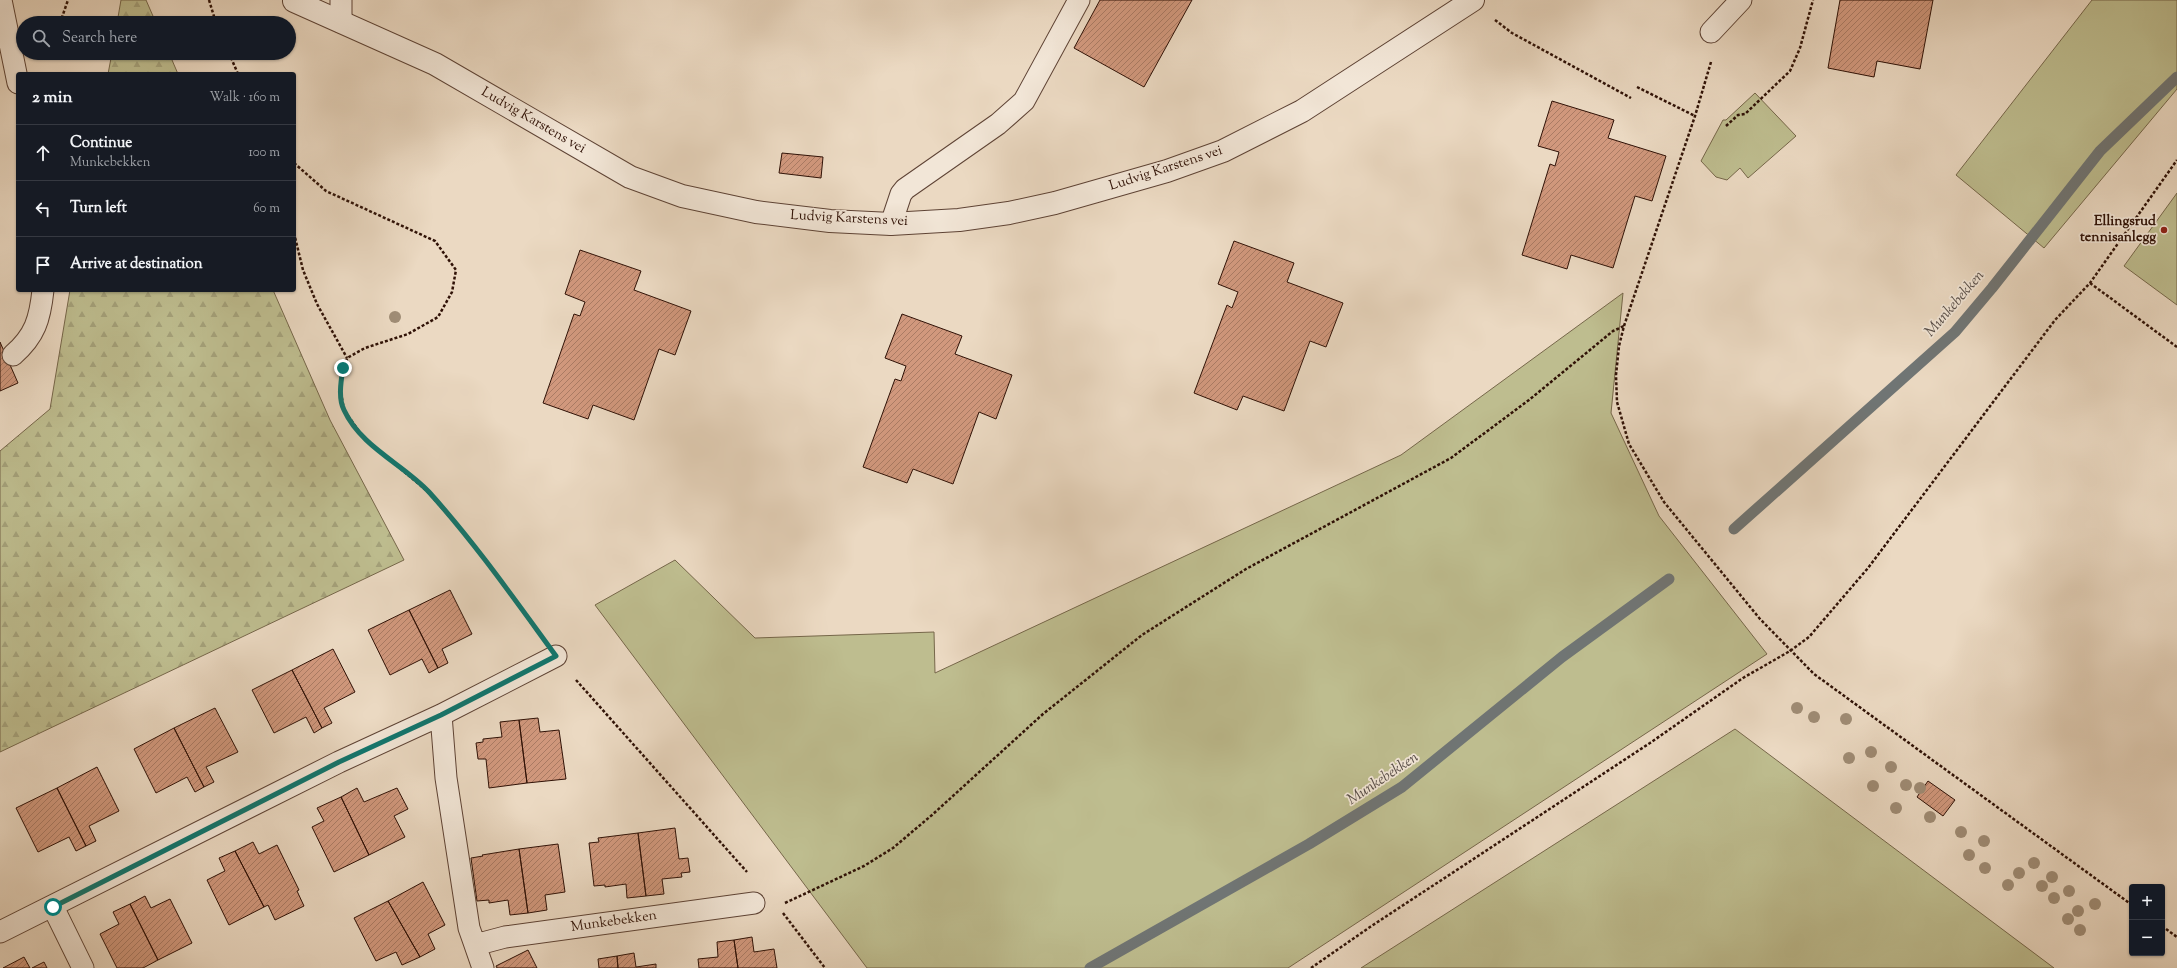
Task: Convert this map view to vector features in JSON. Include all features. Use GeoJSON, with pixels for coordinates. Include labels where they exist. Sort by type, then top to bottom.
{"type":"FeatureCollection","features":[{"type":"Feature","properties":{"kind":"street","name":"Ludvig Karstens vei"},"geometry":{"type":"LineString","coordinates":[[294,1],[435,64],[630,177],[682,196],[756,212],[830,221],[891,224],[959,220],[1010,213],[1055,203],[1166,171],[1223,151],[1302,111],[1472,1]]}},
{"type":"Feature","properties":{"kind":"lane"},"geometry":{"type":"LineString","coordinates":[[1,0],[16,73]]}},
{"type":"Feature","properties":{"kind":"lane"},"geometry":{"type":"LineString","coordinates":[[341,0],[341,22]]}},
{"type":"Feature","properties":{"kind":"lane"},"geometry":{"type":"LineString","coordinates":[[891,224],[901,194],[905,189],[998,124],[1024,101],[1079,0]]}},
{"type":"Feature","properties":{"kind":"lane"},"geometry":{"type":"LineString","coordinates":[[1711,32],[1741,0]]}},
{"type":"Feature","properties":{"kind":"lane"},"geometry":{"type":"LineString","coordinates":[[13,355],[27,343],[38,320],[43,292]]}},
{"type":"Feature","properties":{"kind":"lane"},"geometry":{"type":"LineString","coordinates":[[0,932],[53,907],[339,762],[441,715],[556,656]]}},
{"type":"Feature","properties":{"kind":"lane"},"geometry":{"type":"LineString","coordinates":[[441,715],[446,778],[469,928],[483,968]]}},
{"type":"Feature","properties":{"kind":"lane","name":"Munkebekken"},"geometry":{"type":"LineString","coordinates":[[475,946],[505,937],[754,902]]}},
{"type":"Feature","properties":{"kind":"lane"},"geometry":{"type":"LineString","coordinates":[[53,907],[83,968]]}},
{"type":"Feature","properties":{"kind":"path"},"geometry":{"type":"LineString","coordinates":[[62,16],[68,0]]}},
{"type":"Feature","properties":{"kind":"path"},"geometry":{"type":"LineString","coordinates":[[209,0],[214,16]]}},
{"type":"Feature","properties":{"kind":"path"},"geometry":{"type":"LineString","coordinates":[[1726,126],[1738,115],[1744,114],[1790,71],[1800,48],[1813,0]]}},
{"type":"Feature","properties":{"kind":"path"},"geometry":{"type":"LineString","coordinates":[[1472,1],[1512,33],[1631,98]]}},
{"type":"Feature","properties":{"kind":"path"},"geometry":{"type":"LineString","coordinates":[[1711,32],[1712,56],[1695,116],[1624,326],[1619,346],[1616,375],[1617,402],[1629,444],[1664,502],[1760,619],[1814,674],[2129,903]]}},
{"type":"Feature","properties":{"kind":"path"},"geometry":{"type":"LineString","coordinates":[[232,60],[237,72]]}},
{"type":"Feature","properties":{"kind":"path"},"geometry":{"type":"LineString","coordinates":[[1637,87],[1695,116]]}},
{"type":"Feature","properties":{"kind":"path"},"geometry":{"type":"LineString","coordinates":[[1311,968],[1403,905],[1650,743],[1743,678],[1790,651],[1809,637],[1827,619],[1873,562],[2055,320],[2090,283],[2177,160]]}},
{"type":"Feature","properties":{"kind":"path"},"geometry":{"type":"LineString","coordinates":[[296,165],[326,191],[435,241],[456,270],[452,292],[438,317],[408,334],[365,348],[347,358]]}},
{"type":"Feature","properties":{"kind":"path"},"geometry":{"type":"LineString","coordinates":[[296,241],[303,270],[317,304],[347,358],[340,387],[344,410],[363,437],[427,491],[472,542],[556,656],[751,876]]}},
{"type":"Feature","properties":{"kind":"path"},"geometry":{"type":"LineString","coordinates":[[2090,283],[2177,347]]}},
{"type":"Feature","properties":{"kind":"path"},"geometry":{"type":"LineString","coordinates":[[778,906],[864,866],[893,848],[932,815],[1043,714],[1142,635],[1246,569],[1451,458],[1529,400],[1614,330],[1624,326]]}},
{"type":"Feature","properties":{"kind":"path"},"geometry":{"type":"LineString","coordinates":[[782,912],[826,968]]}},
{"type":"Feature","properties":{"kind":"path"},"geometry":{"type":"LineString","coordinates":[[2165,928],[2177,937]]}},
{"type":"Feature","properties":{"kind":"green space"},"geometry":{"type":"Polygon","coordinates":[[[121,0],[146,0],[153,16],[118,16],[121,0]]]}},
{"type":"Feature","properties":{"kind":"green space"},"geometry":{"type":"Polygon","coordinates":[[[2092,0],[2177,0],[2177,89],[2044,248],[1956,175],[2092,0]]]}},
{"type":"Feature","properties":{"kind":"green space"},"geometry":{"type":"Polygon","coordinates":[[[111,60],[172,60],[177,72],[108,72],[111,60]]]}},
{"type":"Feature","properties":{"kind":"green space"},"geometry":{"type":"Polygon","coordinates":[[[1755,93],[1796,136],[1748,178],[1740,168],[1727,180],[1716,177],[1701,161],[1723,120],[1726,120],[1755,93]]]}},
{"type":"Feature","properties":{"kind":"green space","name":"Ellingsrud tennisanlegg"},"geometry":{"type":"Polygon","coordinates":[[[2177,193],[2177,305],[2124,266],[2177,193]]]}},
{"type":"Feature","properties":{"kind":"green space"},"geometry":{"type":"Polygon","coordinates":[[[70,292],[274,292],[330,420],[404,560],[0,752],[0,451],[50,409],[70,292]]]}},
{"type":"Feature","properties":{"kind":"green space"},"geometry":{"type":"Polygon","coordinates":[[[1623,293],[1611,413],[1659,516],[1767,654],[1288,968],[867,968],[595,605],[675,560],[755,638],[934,632],[935,673],[1401,455],[1623,293]]]}},
{"type":"Feature","properties":{"kind":"green space"},"geometry":{"type":"Polygon","coordinates":[[[1735,729],[2054,968],[1361,968],[1735,729]]]}},
{"type":"Feature","properties":{"kind":"building"},"geometry":{"type":"Polygon","coordinates":[[[1100,0],[1192,0],[1144,87],[1074,48],[1100,0]]]}},
{"type":"Feature","properties":{"kind":"building"},"geometry":{"type":"Polygon","coordinates":[[[1840,0],[1933,0],[1920,69],[1877,61],[1874,77],[1828,68],[1840,0]]]}},
{"type":"Feature","properties":{"kind":"building"},"geometry":{"type":"Polygon","coordinates":[[[1552,101],[1614,120],[1608,138],[1666,156],[1652,201],[1635,196],[1613,268],[1571,255],[1567,269],[1522,255],[1550,164],[1555,166],[1559,152],[1538,146],[1552,101]]]}},
{"type":"Feature","properties":{"kind":"building"},"geometry":{"type":"Polygon","coordinates":[[[782,153],[823,157],[821,178],[779,173],[782,153]]]}},
{"type":"Feature","properties":{"kind":"building"},"geometry":{"type":"Polygon","coordinates":[[[1234,241],[1294,263],[1287,282],[1343,303],[1326,347],[1310,341],[1284,411],[1243,396],[1237,410],[1194,393],[1227,305],[1232,308],[1238,292],[1218,284],[1234,241]]]}},
{"type":"Feature","properties":{"kind":"building"},"geometry":{"type":"Polygon","coordinates":[[[580,250],[641,271],[634,290],[691,311],[675,355],[659,349],[634,420],[593,405],[588,419],[543,403],[574,314],[580,316],[585,302],[565,294],[580,250]]]}},
{"type":"Feature","properties":{"kind":"building"},"geometry":{"type":"Polygon","coordinates":[[[902,314],[962,336],[955,354],[1012,375],[996,419],[979,412],[953,484],[913,469],[907,483],[863,467],[895,379],[901,381],[906,366],[885,358],[902,314]]]}},
{"type":"Feature","properties":{"kind":"building"},"geometry":{"type":"Polygon","coordinates":[[[0,342],[18,383],[0,391],[0,342]]]}},
{"type":"Feature","properties":{"kind":"building"},"geometry":{"type":"Polygon","coordinates":[[[450,590],[472,634],[442,649],[448,663],[438,668],[409,610],[450,590]]]}},
{"type":"Feature","properties":{"kind":"building"},"geometry":{"type":"Polygon","coordinates":[[[409,610],[438,668],[429,673],[422,659],[390,675],[368,630],[409,610]]]}},
{"type":"Feature","properties":{"kind":"building"},"geometry":{"type":"Polygon","coordinates":[[[333,649],[355,692],[324,708],[332,723],[322,728],[292,670],[333,649]]]}},
{"type":"Feature","properties":{"kind":"building"},"geometry":{"type":"Polygon","coordinates":[[[292,670],[322,728],[314,733],[306,717],[274,733],[252,690],[292,670]]]}},
{"type":"Feature","properties":{"kind":"building"},"geometry":{"type":"Polygon","coordinates":[[[215,708],[238,752],[206,767],[214,782],[204,787],[174,728],[215,708]]]}},
{"type":"Feature","properties":{"kind":"building"},"geometry":{"type":"Polygon","coordinates":[[[538,718],[540,732],[559,730],[566,779],[527,783],[519,720],[538,718]]]}},
{"type":"Feature","properties":{"kind":"building"},"geometry":{"type":"Polygon","coordinates":[[[519,720],[527,783],[489,788],[486,759],[478,759],[476,743],[483,742],[483,739],[502,737],[500,722],[519,720]]]}},
{"type":"Feature","properties":{"kind":"building"},"geometry":{"type":"Polygon","coordinates":[[[174,728],[204,787],[195,792],[187,777],[156,793],[134,749],[174,728]]]}},
{"type":"Feature","properties":{"kind":"building"},"geometry":{"type":"Polygon","coordinates":[[[97,767],[119,811],[89,826],[96,841],[86,846],[57,788],[97,767]]]}},
{"type":"Feature","properties":{"kind":"building"},"geometry":{"type":"Polygon","coordinates":[[[1928,781],[1955,800],[1943,816],[1917,797],[1928,781]]]}},
{"type":"Feature","properties":{"kind":"building"},"geometry":{"type":"Polygon","coordinates":[[[57,788],[86,846],[76,851],[69,837],[38,852],[16,808],[57,788]]]}},
{"type":"Feature","properties":{"kind":"building"},"geometry":{"type":"Polygon","coordinates":[[[357,788],[364,802],[397,788],[408,809],[394,816],[405,837],[369,855],[341,797],[357,788]]]}},
{"type":"Feature","properties":{"kind":"building"},"geometry":{"type":"Polygon","coordinates":[[[341,797],[369,855],[334,872],[312,827],[324,821],[317,808],[341,797]]]}},
{"type":"Feature","properties":{"kind":"building"},"geometry":{"type":"Polygon","coordinates":[[[675,828],[679,859],[688,858],[690,872],[681,873],[682,877],[662,879],[664,894],[646,896],[638,833],[675,828]]]}},
{"type":"Feature","properties":{"kind":"building"},"geometry":{"type":"Polygon","coordinates":[[[638,833],[646,896],[627,898],[626,884],[605,887],[605,885],[594,886],[589,843],[599,842],[598,838],[638,833]]]}},
{"type":"Feature","properties":{"kind":"building"},"geometry":{"type":"Polygon","coordinates":[[[253,842],[259,854],[277,845],[299,890],[297,891],[304,906],[275,920],[268,905],[264,907],[235,851],[253,842]]]}},
{"type":"Feature","properties":{"kind":"building"},"geometry":{"type":"Polygon","coordinates":[[[558,844],[565,892],[545,895],[547,910],[528,913],[519,849],[558,844]]]}},
{"type":"Feature","properties":{"kind":"building"},"geometry":{"type":"Polygon","coordinates":[[[519,849],[528,913],[510,915],[508,900],[489,903],[489,900],[477,901],[471,858],[519,849]]]}},
{"type":"Feature","properties":{"kind":"building"},"geometry":{"type":"Polygon","coordinates":[[[235,851],[264,907],[229,925],[207,880],[225,871],[219,858],[235,851]]]}},
{"type":"Feature","properties":{"kind":"building"},"geometry":{"type":"Polygon","coordinates":[[[423,882],[445,925],[428,934],[435,949],[420,957],[388,901],[423,882]]]}},
{"type":"Feature","properties":{"kind":"building"},"geometry":{"type":"Polygon","coordinates":[[[145,896],[151,908],[170,899],[192,943],[158,960],[130,904],[145,896]]]}},
{"type":"Feature","properties":{"kind":"building"},"geometry":{"type":"Polygon","coordinates":[[[388,901],[420,957],[402,965],[396,952],[376,961],[354,918],[388,901]]]}},
{"type":"Feature","properties":{"kind":"building"},"geometry":{"type":"Polygon","coordinates":[[[130,904],[158,960],[143,968],[117,968],[100,934],[119,924],[113,912],[130,904]]]}},
{"type":"Feature","properties":{"kind":"building"},"geometry":{"type":"Polygon","coordinates":[[[752,937],[754,952],[774,949],[777,968],[738,968],[734,940],[752,937]]]}},
{"type":"Feature","properties":{"kind":"building"},"geometry":{"type":"Polygon","coordinates":[[[734,940],[738,968],[699,968],[698,959],[718,957],[717,942],[734,940]]]}},
{"type":"Feature","properties":{"kind":"building"},"geometry":{"type":"Polygon","coordinates":[[[528,950],[537,968],[497,968],[496,966],[528,950]]]}},
{"type":"Feature","properties":{"kind":"building"},"geometry":{"type":"Polygon","coordinates":[[[634,953],[636,967],[656,964],[656,968],[618,968],[617,956],[634,953]]]}},
{"type":"Feature","properties":{"kind":"building"},"geometry":{"type":"Polygon","coordinates":[[[617,956],[618,968],[599,968],[598,959],[617,956]]]}},
{"type":"Feature","properties":{"kind":"building"},"geometry":{"type":"Polygon","coordinates":[[[24,957],[30,968],[3,968],[24,957]]]}},
{"type":"Feature","properties":{"kind":"building"},"geometry":{"type":"Polygon","coordinates":[[[44,962],[47,968],[32,968],[44,962]]]}},
{"type":"Feature","properties":{"kind":"waterway","name":"Munkebekken"},"geometry":{"type":"LineString","coordinates":[[1734,529],[1955,332],[1992,288],[2100,151],[2177,77]]}},
{"type":"Feature","properties":{"kind":"waterway","name":"Munkebekken"},"geometry":{"type":"LineString","coordinates":[[1090,968],[1309,844],[1402,787],[1562,657],[1669,579]]}},
{"type":"Feature","properties":{"kind":"place","name":"Ellingsrud tennisanlegg"},"geometry":{"type":"Point","coordinates":[2164,230]}},
{"type":"Feature","properties":{"kind":"route"},"geometry":{"type":"LineString","coordinates":[[53,907],[339,762],[441,715],[556,656],[472,542],[427,491],[363,437],[344,410],[340,387],[343,368]]}}]}
